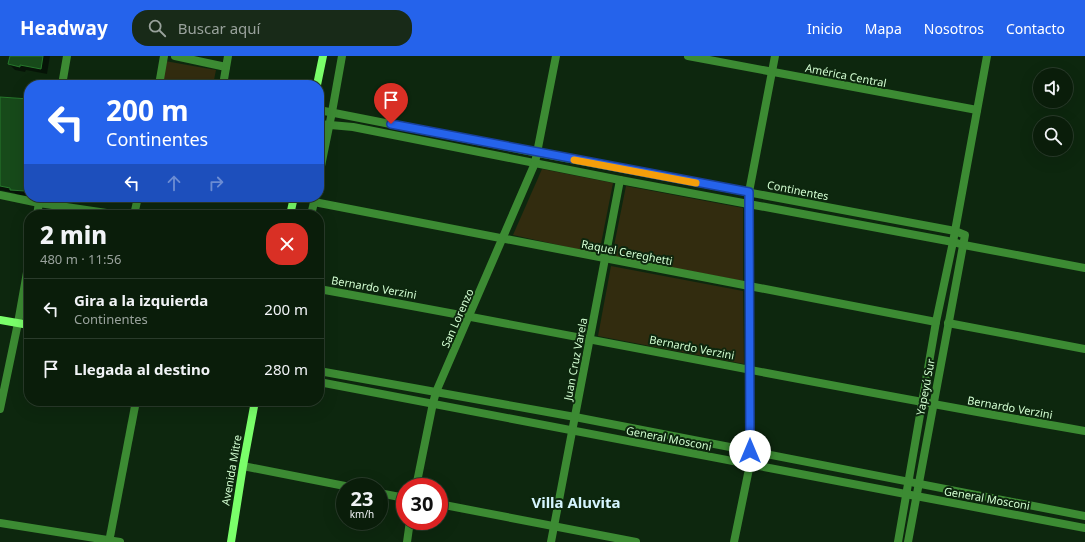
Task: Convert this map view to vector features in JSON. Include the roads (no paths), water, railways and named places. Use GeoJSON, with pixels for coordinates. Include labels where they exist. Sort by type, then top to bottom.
{"type":"FeatureCollection","features":[{"type":"Feature","properties":{"kind":"street"},"geometry":{"type":"LineString","coordinates":[[63,80],[67,56]]}},
{"type":"Feature","properties":{"kind":"street"},"geometry":{"type":"LineString","coordinates":[[160,80],[164,56]]}},
{"type":"Feature","properties":{"kind":"street"},"geometry":{"type":"LineString","coordinates":[[175,56],[226,67]]}},
{"type":"Feature","properties":{"kind":"street"},"geometry":{"type":"LineString","coordinates":[[224,80],[228,56]]}},
{"type":"Feature","properties":{"kind":"street"},"geometry":{"type":"LineString","coordinates":[[318,80],[323,56]]}},
{"type":"Feature","properties":{"kind":"street"},"geometry":{"type":"LineString","coordinates":[[324,151],[342,56]]}},
{"type":"Feature","properties":{"kind":"street","name":"San Lorenzo"},"geometry":{"type":"LineString","coordinates":[[418,478],[436,392],[535,164],[556,56]]}},
{"type":"Feature","properties":{"kind":"street","name":"América Central"},"geometry":{"type":"LineString","coordinates":[[688,56],[977,110]]}},
{"type":"Feature","properties":{"kind":"street"},"geometry":{"type":"LineString","coordinates":[[734,542],[750,464],[749,192],[775,56]]}},
{"type":"Feature","properties":{"kind":"street","name":"Yapeyú Sur"},"geometry":{"type":"LineString","coordinates":[[898,542],[936,322],[953,242],[988,56]]}},
{"type":"Feature","properties":{"kind":"street","name":"Continentes"},"geometry":{"type":"LineString","coordinates":[[324,111],[538,153],[955,231],[965,235]]}},
{"type":"Feature","properties":{"kind":"street","name":"Continentes"},"geometry":{"type":"LineString","coordinates":[[324,125],[353,127],[535,164],[1085,268]]}},
{"type":"Feature","properties":{"kind":"street","name":"Juan Cruz Varela"},"geometry":{"type":"LineString","coordinates":[[550,542],[620,180]]}},
{"type":"Feature","properties":{"kind":"street"},"geometry":{"type":"LineString","coordinates":[[0,195],[24,198]]}},
{"type":"Feature","properties":{"kind":"street"},"geometry":{"type":"LineString","coordinates":[[51,202],[93,210]]}},
{"type":"Feature","properties":{"kind":"street","name":"Raquel Cereghetti"},"geometry":{"type":"LineString","coordinates":[[324,202],[605,260],[936,322]]}},
{"type":"Feature","properties":{"kind":"street","name":"Yapeyú Sur"},"geometry":{"type":"LineString","coordinates":[[908,542],[965,235]]}},
{"type":"Feature","properties":{"kind":"street"},"geometry":{"type":"LineString","coordinates":[[0,409],[24,289]]}},
{"type":"Feature","properties":{"kind":"street","name":"Bernardo Verzini"},"geometry":{"type":"LineString","coordinates":[[324,290],[470,316],[933,405],[1085,432]]}},
{"type":"Feature","properties":{"kind":"street"},"geometry":{"type":"LineString","coordinates":[[0,320],[24,324]]}},
{"type":"Feature","properties":{"kind":"street"},"geometry":{"type":"LineString","coordinates":[[948,323],[1085,349]]}},
{"type":"Feature","properties":{"kind":"street","name":"General Mosconi"},"geometry":{"type":"LineString","coordinates":[[324,372],[750,451],[1085,516]]}},
{"type":"Feature","properties":{"kind":"street","name":"General Mosconi"},"geometry":{"type":"LineString","coordinates":[[324,383],[1085,528]]}},
{"type":"Feature","properties":{"kind":"street"},"geometry":{"type":"LineString","coordinates":[[110,541],[135,406]]}},
{"type":"Feature","properties":{"kind":"street","name":"Avenida Mitre"},"geometry":{"type":"LineString","coordinates":[[230,542],[254,406]]}},
{"type":"Feature","properties":{"kind":"street"},"geometry":{"type":"LineString","coordinates":[[243,466],[336,484]]}},
{"type":"Feature","properties":{"kind":"street"},"geometry":{"type":"LineString","coordinates":[[448,506],[636,542]]}},
{"type":"Feature","properties":{"kind":"street"},"geometry":{"type":"LineString","coordinates":[[0,523],[120,542]]}},
{"type":"Feature","properties":{"kind":"street"},"geometry":{"type":"LineString","coordinates":[[407,542],[409,530]]}},
{"type":"Feature","properties":{"kind":"district","name":"Villa Aluvita"},"geometry":{"type":"Point","coordinates":[576,502]}}]}
